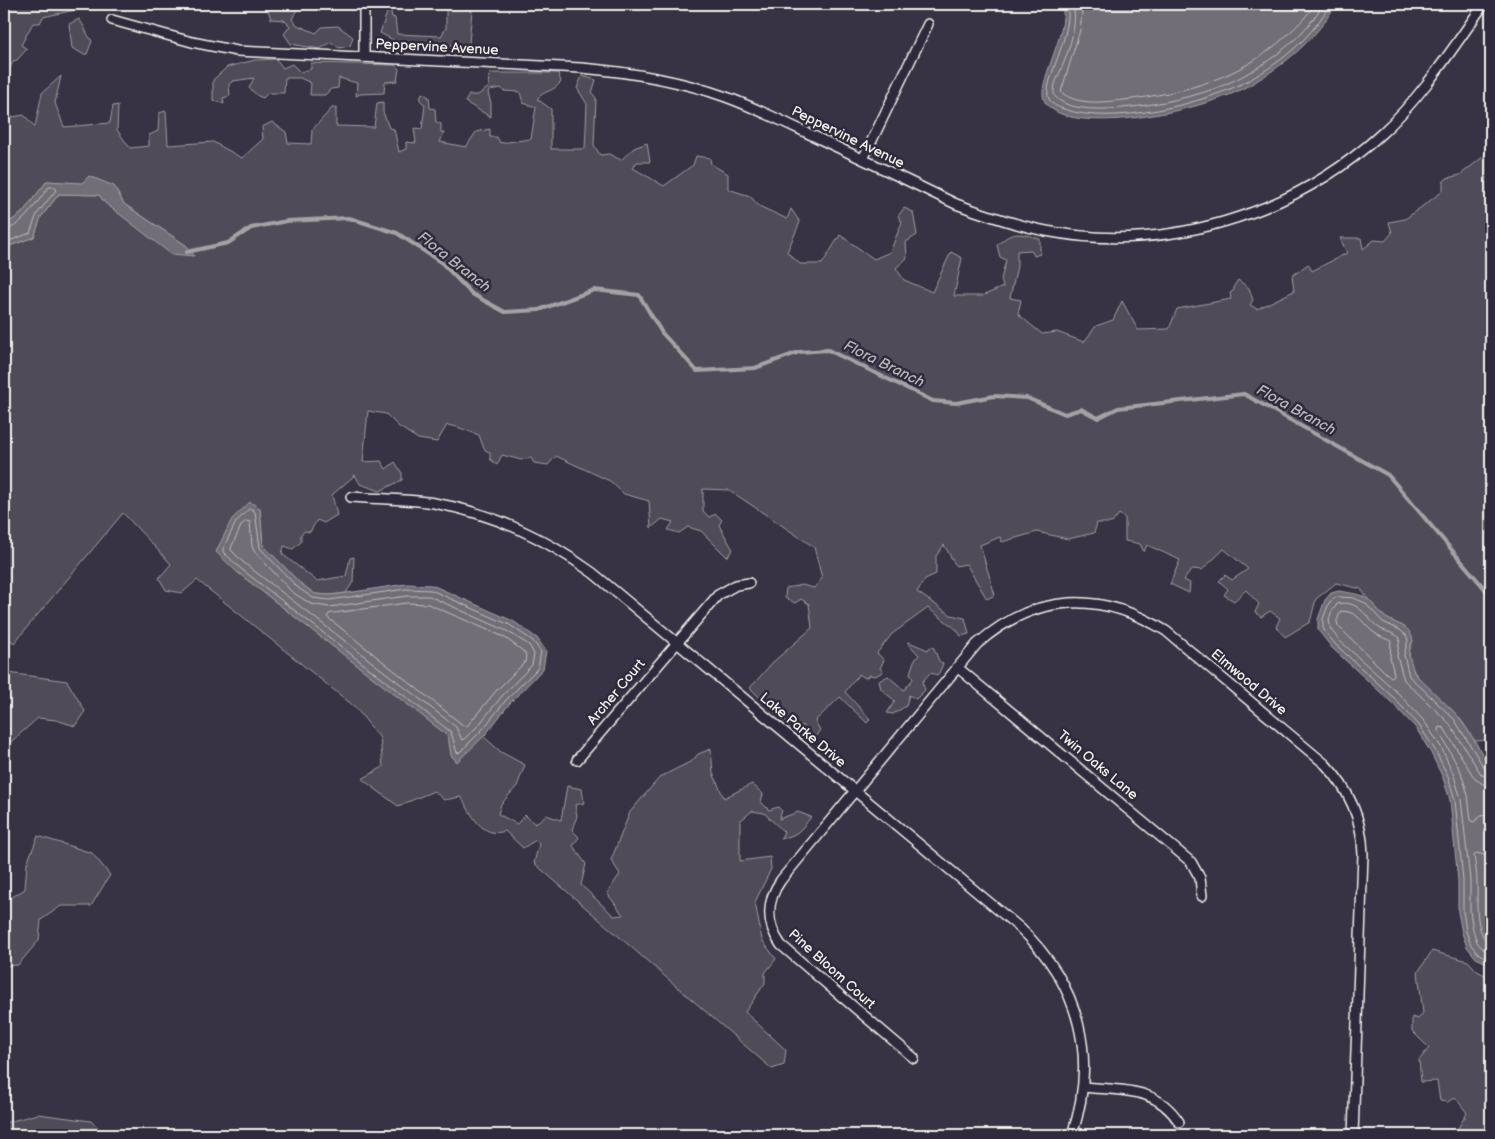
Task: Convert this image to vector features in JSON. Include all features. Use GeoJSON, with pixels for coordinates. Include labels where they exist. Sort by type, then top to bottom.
{"type":"FeatureCollection","features":[{"type":"Feature","properties":{"kind":"street"},"geometry":{"type":"LineString","coordinates":[[364,4],[364,57]]}},
{"type":"Feature","properties":{"kind":"street","name":"Peppervine Avenue"},"geometry":{"type":"LineString","coordinates":[[112,20],[210,47],[237,51],[581,68],[651,76],[725,96],[759,110],[956,204],[982,214],[1014,224],[1048,231],[1082,236],[1117,237],[1152,236],[1186,231],[1219,223],[1252,212],[1301,190],[1338,168],[1360,152],[1406,110],[1428,83],[1484,4]]}},
{"type":"Feature","properties":{"kind":"street"},"geometry":{"type":"LineString","coordinates":[[862,159],[928,24]]}},
{"type":"Feature","properties":{"kind":"street","name":"Lake Parke Drive"},"geometry":{"type":"LineString","coordinates":[[351,497],[433,503],[469,511],[504,522],[530,533],[562,551],[593,573],[1020,928],[1046,956],[1066,989],[1079,1025],[1084,1063],[1083,1087],[1077,1121],[1072,1135]]}},
{"type":"Feature","properties":{"kind":"street","name":"Archer Court"},"geometry":{"type":"LineString","coordinates":[[578,760],[718,596],[736,585],[749,583]]}},
{"type":"Feature","properties":{"kind":"street","name":"Elmwood Drive"},"geometry":{"type":"LineString","coordinates":[[855,791],[957,667],[988,635],[1011,619],[1037,609],[1064,603],[1092,604],[1112,606],[1150,621],[1166,631],[1333,772],[1346,790],[1356,810],[1363,843],[1353,1135]]}},
{"type":"Feature","properties":{"kind":"street","name":"Twin Oaks Lane"},"geometry":{"type":"LineString","coordinates":[[957,667],[1191,862],[1200,878],[1202,896]]}},
{"type":"Feature","properties":{"kind":"street","name":"Pine Bloom Court"},"geometry":{"type":"LineString","coordinates":[[855,791],[776,886],[769,909],[770,924],[776,939],[786,951],[914,1058]]}},
{"type":"Feature","properties":{"kind":"street"},"geometry":{"type":"LineString","coordinates":[[1083,1087],[1143,1093],[1156,1098],[1167,1107],[1179,1122]]}},
{"type":"Feature","properties":{"kind":"shaded area"},"geometry":{"type":"Polygon","coordinates":[[[6,4],[78,4],[75,10],[43,17],[40,23],[33,23],[21,45],[27,49],[17,60],[13,61],[4,84],[4,7],[6,4]]]}},
{"type":"Feature","properties":{"kind":"shaded area"},"geometry":{"type":"Polygon","coordinates":[[[271,4],[300,4],[292,19],[297,25],[316,33],[322,27],[338,26],[353,37],[350,46],[339,48],[331,42],[320,49],[291,44],[284,34],[290,26],[284,20],[271,19],[268,10],[271,4]]]}},
{"type":"Feature","properties":{"kind":"shaded area"},"geometry":{"type":"Polygon","coordinates":[[[442,4],[468,4],[460,7],[472,10],[469,43],[460,49],[452,44],[446,52],[437,51],[422,44],[417,49],[407,47],[380,33],[388,10],[391,12],[392,17],[395,18],[397,34],[441,36],[446,28],[446,5],[442,4]]]}},
{"type":"Feature","properties":{"kind":"shaded area"},"geometry":{"type":"Polygon","coordinates":[[[79,19],[92,41],[87,54],[72,48],[69,24],[79,19]]]}},
{"type":"Feature","properties":{"kind":"shaded area"},"geometry":{"type":"Polygon","coordinates":[[[276,59],[283,68],[292,64],[300,72],[311,69],[311,63],[395,65],[399,69],[397,81],[385,82],[384,93],[360,94],[356,96],[357,83],[339,78],[338,88],[331,89],[325,95],[310,95],[311,83],[300,78],[285,78],[284,93],[268,93],[263,98],[249,88],[254,78],[233,81],[229,84],[230,96],[223,98],[224,104],[213,100],[213,80],[227,67],[255,60],[276,59]]]}},
{"type":"Feature","properties":{"kind":"shaded area"},"geometry":{"type":"Polygon","coordinates":[[[490,73],[558,73],[561,82],[537,99],[551,109],[551,149],[585,149],[587,104],[577,88],[582,76],[596,80],[592,93],[596,98],[594,145],[600,155],[609,154],[621,160],[634,148],[647,143],[650,162],[637,162],[633,168],[664,186],[693,165],[696,156],[710,158],[711,164],[728,174],[728,189],[750,196],[759,206],[787,219],[791,209],[800,222],[787,252],[800,264],[822,264],[840,235],[874,259],[890,252],[902,222],[898,216],[904,208],[913,212],[917,235],[906,242],[907,258],[896,268],[904,280],[932,292],[951,252],[962,258],[954,296],[982,296],[1003,287],[1001,279],[1006,260],[1000,257],[997,245],[1008,237],[1017,234],[1040,239],[1040,254],[1034,256],[1031,250],[1017,251],[1017,266],[1010,298],[1021,300],[1018,314],[1042,334],[1057,332],[1084,342],[1096,326],[1113,320],[1122,301],[1138,330],[1169,329],[1177,309],[1231,299],[1230,293],[1234,290],[1238,280],[1249,288],[1253,300],[1250,305],[1257,309],[1294,291],[1292,276],[1308,264],[1312,271],[1347,253],[1340,238],[1361,238],[1363,249],[1374,240],[1385,241],[1392,233],[1389,222],[1405,219],[1443,191],[1443,182],[1447,178],[1460,175],[1484,156],[1491,136],[1491,754],[1488,740],[1475,741],[1450,707],[1431,691],[1415,673],[1410,663],[1409,652],[1413,641],[1403,626],[1387,619],[1361,589],[1336,583],[1316,599],[1310,622],[1285,637],[1276,627],[1280,618],[1270,611],[1261,617],[1255,612],[1259,604],[1246,590],[1234,601],[1224,595],[1228,589],[1219,581],[1225,575],[1232,580],[1248,569],[1224,549],[1202,570],[1192,569],[1184,580],[1190,583],[1189,593],[1170,584],[1180,560],[1147,545],[1144,552],[1140,544],[1125,541],[1125,518],[1119,514],[1112,523],[1097,523],[1094,533],[1068,539],[1037,532],[1002,542],[1000,537],[980,545],[995,595],[987,599],[966,564],[956,566],[944,545],[936,556],[936,574],[925,579],[917,592],[951,615],[965,618],[969,634],[961,636],[956,629],[928,608],[892,634],[877,653],[884,660],[880,668],[883,672],[865,678],[859,674],[845,692],[870,719],[867,723],[840,697],[815,721],[820,730],[811,743],[801,734],[803,726],[783,720],[750,688],[773,662],[812,628],[809,604],[801,599],[795,603],[785,598],[786,588],[802,585],[814,588],[822,578],[814,547],[729,490],[703,489],[703,511],[709,517],[716,514],[722,520],[719,525],[733,550],[727,557],[701,531],[688,527],[679,533],[668,530],[673,522],[662,519],[651,528],[649,501],[624,494],[610,481],[556,456],[548,465],[534,463],[531,458],[521,460],[502,455],[497,465],[490,459],[490,453],[484,449],[479,435],[447,425],[437,442],[418,439],[398,426],[386,414],[368,411],[363,462],[381,461],[386,469],[395,462],[402,473],[402,480],[380,491],[360,484],[355,475],[332,495],[337,515],[324,523],[317,520],[310,532],[305,531],[301,534],[301,542],[293,549],[284,546],[282,554],[317,581],[346,576],[350,558],[354,557],[353,582],[346,593],[315,594],[300,583],[263,545],[260,508],[237,572],[449,736],[451,755],[457,762],[483,736],[501,752],[525,765],[517,786],[501,804],[498,814],[517,824],[525,815],[535,824],[546,815],[561,820],[567,786],[582,789],[584,803],[575,805],[577,816],[572,830],[579,837],[573,846],[586,864],[581,885],[614,916],[623,915],[607,893],[620,874],[611,860],[630,812],[660,777],[692,761],[698,754],[711,749],[713,773],[724,798],[752,784],[763,794],[761,802],[769,810],[778,807],[782,811],[779,819],[798,812],[811,817],[798,832],[780,839],[784,832],[764,813],[752,811],[740,821],[740,861],[770,857],[771,869],[755,902],[762,940],[776,959],[765,973],[765,983],[745,1012],[786,1050],[784,1065],[772,1069],[534,863],[539,844],[536,840],[523,848],[505,831],[497,833],[483,828],[473,817],[461,797],[444,800],[434,791],[398,806],[362,779],[383,767],[380,738],[355,707],[197,580],[182,593],[166,590],[159,578],[171,564],[123,513],[14,643],[4,635],[4,248],[34,237],[41,217],[59,194],[99,195],[105,203],[187,246],[124,204],[114,186],[47,181],[22,213],[4,226],[4,116],[6,118],[24,115],[35,127],[42,93],[61,76],[55,103],[64,127],[110,123],[113,106],[118,105],[117,130],[130,148],[149,146],[149,135],[158,131],[159,113],[166,111],[168,145],[213,142],[242,158],[263,139],[262,127],[272,122],[286,132],[288,143],[311,144],[312,130],[332,108],[336,108],[336,126],[374,127],[377,103],[383,102],[383,112],[389,128],[394,129],[399,152],[406,149],[406,142],[416,143],[414,128],[422,129],[425,105],[420,100],[422,93],[429,97],[430,108],[435,109],[436,122],[441,124],[441,132],[444,133],[440,142],[466,147],[476,132],[490,129],[490,137],[497,137],[500,143],[531,139],[536,107],[523,103],[520,92],[504,91],[501,88],[489,90],[491,117],[465,102],[469,95],[478,95],[489,87],[490,73]]]}},
{"type":"Feature","properties":{"kind":"shaded area"},"geometry":{"type":"Polygon","coordinates":[[[909,642],[928,650],[930,647],[934,648],[939,661],[943,664],[938,675],[930,673],[922,682],[925,690],[916,699],[909,695],[906,706],[893,714],[887,713],[895,701],[881,689],[879,681],[888,676],[904,690],[913,679],[910,673],[914,661],[919,655],[909,642]]]}},
{"type":"Feature","properties":{"kind":"shaded area"},"geometry":{"type":"Polygon","coordinates":[[[4,674],[67,681],[85,711],[75,726],[56,720],[38,718],[4,748],[4,674]]]}},
{"type":"Feature","properties":{"kind":"shaded area"},"geometry":{"type":"Polygon","coordinates":[[[38,836],[92,853],[110,875],[91,906],[61,906],[41,920],[39,940],[18,965],[4,966],[4,902],[25,889],[27,863],[38,836]]]}},
{"type":"Feature","properties":{"kind":"shaded area"},"geometry":{"type":"Polygon","coordinates":[[[1432,951],[1468,961],[1477,971],[1491,978],[1491,1135],[1454,1135],[1467,1113],[1455,1097],[1448,1102],[1440,1101],[1437,1081],[1421,1082],[1419,1060],[1429,1048],[1412,1031],[1412,1017],[1418,1019],[1423,1013],[1418,972],[1432,951]]]}},
{"type":"Feature","properties":{"kind":"shaded area"},"geometry":{"type":"Polygon","coordinates":[[[38,1114],[91,1121],[106,1135],[4,1135],[4,1123],[38,1114]]]}},
{"type":"Feature","properties":{"kind":"water"},"geometry":{"type":"Polygon","coordinates":[[[1062,4],[1336,4],[1320,28],[1301,48],[1279,66],[1242,89],[1209,102],[1167,113],[1096,120],[1074,118],[1057,112],[1045,102],[1043,94],[1044,84],[1061,30],[1062,4]]]}},
{"type":"Feature","properties":{"kind":"water"},"geometry":{"type":"Polygon","coordinates":[[[89,176],[114,186],[124,204],[187,246],[194,256],[171,254],[105,203],[99,195],[59,194],[41,217],[34,237],[4,248],[4,226],[22,213],[47,181],[82,183],[89,176]]]}},
{"type":"Feature","properties":{"kind":"water"},"geometry":{"type":"Polygon","coordinates":[[[250,502],[260,508],[263,545],[300,583],[315,594],[340,594],[406,584],[432,585],[513,621],[537,638],[546,651],[543,669],[510,703],[486,734],[457,762],[451,755],[448,736],[237,572],[216,552],[232,519],[250,502]]]}},
{"type":"Feature","properties":{"kind":"water"},"geometry":{"type":"Polygon","coordinates":[[[1339,591],[1366,598],[1385,617],[1410,632],[1413,641],[1410,646],[1409,655],[1414,673],[1458,716],[1491,770],[1491,829],[1488,836],[1491,843],[1491,965],[1476,958],[1467,947],[1462,933],[1458,912],[1458,881],[1450,800],[1443,778],[1431,753],[1416,728],[1390,701],[1332,648],[1318,630],[1318,619],[1325,600],[1331,593],[1339,591]]]}},
{"type":"Feature","properties":{"kind":"waterway","name":"Flora Branch"},"geometry":{"type":"LineString","coordinates":[[187,252],[228,243],[251,228],[287,221],[349,218],[397,233],[442,263],[472,294],[505,312],[539,310],[594,290],[639,295],[662,333],[697,371],[755,368],[799,352],[828,350],[933,401],[956,403],[994,396],[1027,398],[1065,414],[1081,409],[1098,418],[1118,408],[1244,394],[1388,475],[1491,596]]}}]}
